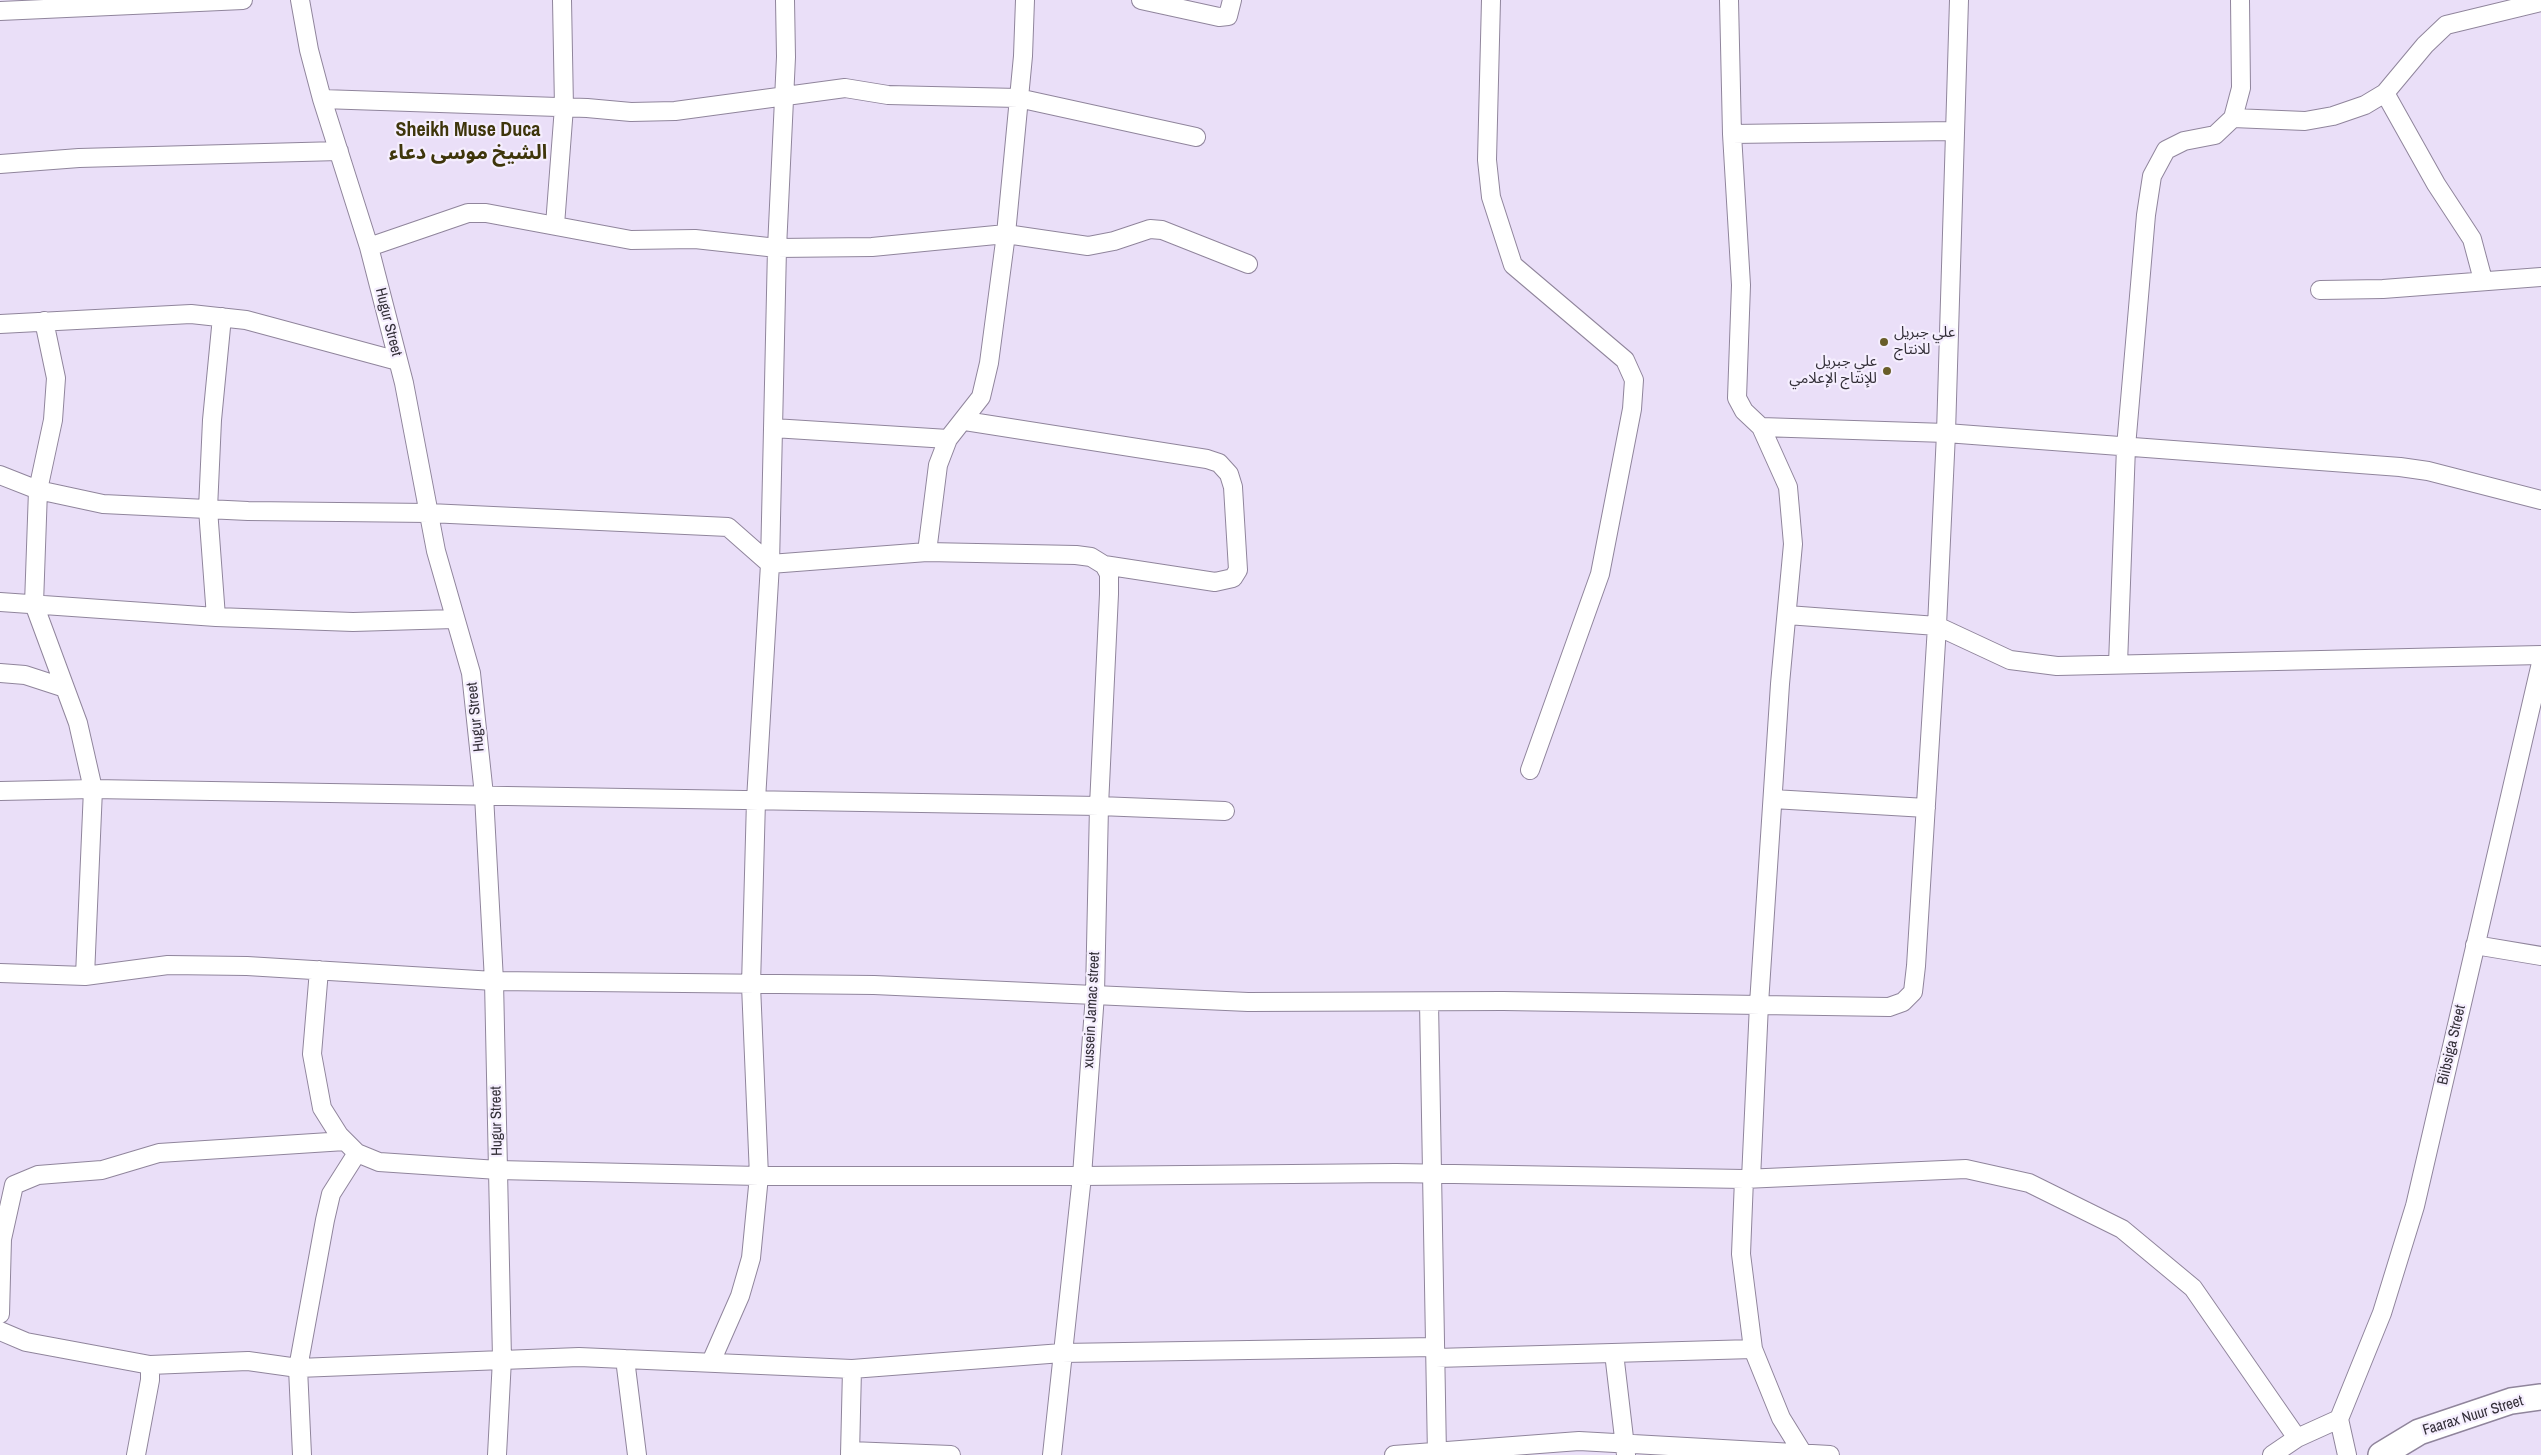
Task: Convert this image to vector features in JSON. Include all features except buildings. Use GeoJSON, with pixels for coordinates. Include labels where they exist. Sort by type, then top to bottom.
{"type":"FeatureCollection","features":[{"type":"Feature","properties":{"kind":"main road","name":"Faarax Nuur Street"},"geometry":{"type":"LineString","coordinates":[[2381,1455],[2419,1432],[2511,1401],[2541,1397]]}},
{"type":"Feature","properties":{"kind":"street"},"geometry":{"type":"LineString","coordinates":[[0,11],[243,0]]}},
{"type":"Feature","properties":{"kind":"street","name":"Hugur Street"},"geometry":{"type":"LineString","coordinates":[[300,0],[309,50],[322,99],[369,246],[398,361],[436,552],[471,673],[484,796],[494,981],[502,1359],[497,1455]]}},
{"type":"Feature","properties":{"kind":"street"},"geometry":{"type":"LineString","coordinates":[[556,225],[564,107],[562,0]]}},
{"type":"Feature","properties":{"kind":"street"},"geometry":{"type":"LineString","coordinates":[[711,1362],[740,1296],[751,1258],[759,1176],[751,985],[756,800],[770,564],[777,248],[785,95],[785,0]]}},
{"type":"Feature","properties":{"kind":"street"},"geometry":{"type":"LineString","coordinates":[[927,552],[938,465],[948,439],[981,397],[989,363],[1006,234],[1025,0]]}},
{"type":"Feature","properties":{"kind":"street"},"geometry":{"type":"LineString","coordinates":[[1141,0],[1219,17],[1228,16],[1232,0]]}},
{"type":"Feature","properties":{"kind":"street"},"geometry":{"type":"LineString","coordinates":[[1491,0],[1487,160],[1491,197],[1514,264],[1625,360],[1634,380],[1632,409],[1600,574],[1530,770]]}},
{"type":"Feature","properties":{"kind":"street"},"geometry":{"type":"LineString","coordinates":[[1730,0],[1732,134],[1741,285],[1737,398],[1744,411],[1761,427],[1788,488],[1793,544],[1741,1254],[1753,1349],[1781,1418],[1802,1452]]}},
{"type":"Feature","properties":{"kind":"street"},"geometry":{"type":"LineString","coordinates":[[0,973],[86,976],[168,965],[319,970],[494,981],[874,985],[1248,1002],[1503,1000],[1889,1008],[1903,1002],[1914,992],[1937,626],[1946,433],[1959,0]]}},
{"type":"Feature","properties":{"kind":"street"},"geometry":{"type":"LineString","coordinates":[[2118,664],[2126,447],[2146,215],[2152,176],[2166,150],[2184,141],[2215,135],[2233,118],[2241,88],[2240,0]]}},
{"type":"Feature","properties":{"kind":"street"},"geometry":{"type":"LineString","coordinates":[[2233,118],[2304,121],[2333,116],[2365,105],[2385,94],[2425,45],[2446,25],[2541,2]]}},
{"type":"Feature","properties":{"kind":"street"},"geometry":{"type":"LineString","coordinates":[[322,99],[564,107],[631,112],[675,111],[845,88],[888,95],[1018,98],[1196,137]]}},
{"type":"Feature","properties":{"kind":"street"},"geometry":{"type":"LineString","coordinates":[[2385,94],[2436,184],[2472,239],[2483,280]]}},
{"type":"Feature","properties":{"kind":"street"},"geometry":{"type":"LineString","coordinates":[[1732,134],[1954,131]]}},
{"type":"Feature","properties":{"kind":"street"},"geometry":{"type":"LineString","coordinates":[[0,164],[79,158],[339,151]]}},
{"type":"Feature","properties":{"kind":"street"},"geometry":{"type":"LineString","coordinates":[[369,246],[468,214],[486,213],[631,240],[695,239],[777,248],[872,247],[1006,234],[1088,246],[1114,242],[1150,229],[1162,230],[1248,264]]}},
{"type":"Feature","properties":{"kind":"street"},"geometry":{"type":"LineString","coordinates":[[2320,290],[2383,289],[2541,277]]}},
{"type":"Feature","properties":{"kind":"street"},"geometry":{"type":"LineString","coordinates":[[0,324],[191,314],[255,323],[398,361]]}},
{"type":"Feature","properties":{"kind":"street"},"geometry":{"type":"LineString","coordinates":[[216,617],[208,509],[212,420],[222,317]]}},
{"type":"Feature","properties":{"kind":"street"},"geometry":{"type":"LineString","coordinates":[[44,321],[56,378],[53,420],[38,490],[34,604],[78,723],[93,789],[86,976]]}},
{"type":"Feature","properties":{"kind":"street"},"geometry":{"type":"LineString","coordinates":[[0,475],[38,490],[103,504],[208,509],[429,513],[728,527],[770,564],[927,552],[1076,555],[1091,557],[1104,566],[1215,582],[1233,578],[1238,570],[1233,487],[1229,474],[1218,463],[1208,459],[964,421]]}},
{"type":"Feature","properties":{"kind":"street"},"geometry":{"type":"LineString","coordinates":[[1761,427],[1946,433],[2400,467],[2428,471],[2541,500]]}},
{"type":"Feature","properties":{"kind":"street"},"geometry":{"type":"LineString","coordinates":[[773,428],[948,439]]}},
{"type":"Feature","properties":{"kind":"street","name":"xussein Jamac street"},"geometry":{"type":"LineString","coordinates":[[1052,1455],[1082,1176],[1095,994],[1099,806],[1109,594],[1109,574],[1104,566]]}},
{"type":"Feature","properties":{"kind":"street"},"geometry":{"type":"LineString","coordinates":[[0,602],[216,617],[353,622],[454,619]]}},
{"type":"Feature","properties":{"kind":"street"},"geometry":{"type":"LineString","coordinates":[[1787,614],[1937,626],[2010,660],[2057,666],[2186,661],[2541,656]]}},
{"type":"Feature","properties":{"kind":"street","name":"Biibsiga Street"},"geometry":{"type":"LineString","coordinates":[[2339,1419],[2370,1344],[2402,1253],[2415,1206],[2541,663]]}},
{"type":"Feature","properties":{"kind":"street"},"geometry":{"type":"LineString","coordinates":[[0,673],[26,675],[65,688]]}},
{"type":"Feature","properties":{"kind":"street"},"geometry":{"type":"LineString","coordinates":[[0,791],[93,789],[1099,806],[1226,811]]}},
{"type":"Feature","properties":{"kind":"street"},"geometry":{"type":"LineString","coordinates":[[1773,799],[1926,808]]}},
{"type":"Feature","properties":{"kind":"street"},"geometry":{"type":"LineString","coordinates":[[2475,945],[2541,956]]}},
{"type":"Feature","properties":{"kind":"street"},"geometry":{"type":"LineString","coordinates":[[319,970],[312,1054],[322,1108],[344,1141],[358,1153],[379,1162],[498,1170],[759,1176],[1431,1174],[1747,1179],[1966,1169],[2029,1182],[2122,1229],[2192,1288],[2297,1438]]}},
{"type":"Feature","properties":{"kind":"street"},"geometry":{"type":"LineString","coordinates":[[1429,1002],[1437,1454]]}},
{"type":"Feature","properties":{"kind":"street"},"geometry":{"type":"LineString","coordinates":[[1,1310],[2,1239],[14,1185],[38,1175],[102,1170],[158,1153],[344,1141]]}},
{"type":"Feature","properties":{"kind":"street"},"geometry":{"type":"LineString","coordinates":[[302,1455],[298,1368],[331,1194],[358,1153]]}},
{"type":"Feature","properties":{"kind":"street"},"geometry":{"type":"LineString","coordinates":[[0,1331],[26,1342],[150,1365],[248,1361],[298,1368],[502,1359],[625,1359],[852,1369],[1062,1353],[1614,1353],[1753,1349]]}},
{"type":"Feature","properties":{"kind":"street"},"geometry":{"type":"LineString","coordinates":[[1614,1353],[1625,1450]]}},
{"type":"Feature","properties":{"kind":"street"},"geometry":{"type":"LineString","coordinates":[[625,1359],[637,1455]]}},
{"type":"Feature","properties":{"kind":"street"},"geometry":{"type":"LineString","coordinates":[[136,1455],[150,1380],[150,1365]]}},
{"type":"Feature","properties":{"kind":"street"},"geometry":{"type":"LineString","coordinates":[[852,1369],[850,1453],[951,1455]]}},
{"type":"Feature","properties":{"kind":"street"},"geometry":{"type":"LineString","coordinates":[[2272,1455],[2297,1438],[2339,1419],[2347,1455]]}},
{"type":"Feature","properties":{"kind":"street"},"geometry":{"type":"LineString","coordinates":[[1394,1455],[1437,1454],[1579,1441],[1625,1450],[1802,1452],[1824,1455]]}},
{"type":"Feature","properties":{"kind":"place","name":"علي جبريل للانتاج"},"geometry":{"type":"Point","coordinates":[1884,342]}},
{"type":"Feature","properties":{"kind":"place","name":"علي جبريل للإنتاج الإعلامي"},"geometry":{"type":"Point","coordinates":[1887,371]}},
{"type":"Feature","properties":{"kind":"district","name":"Sheikh Muse Duca الشيخ موسى دعاء"},"geometry":{"type":"Point","coordinates":[468,142]}}]}
